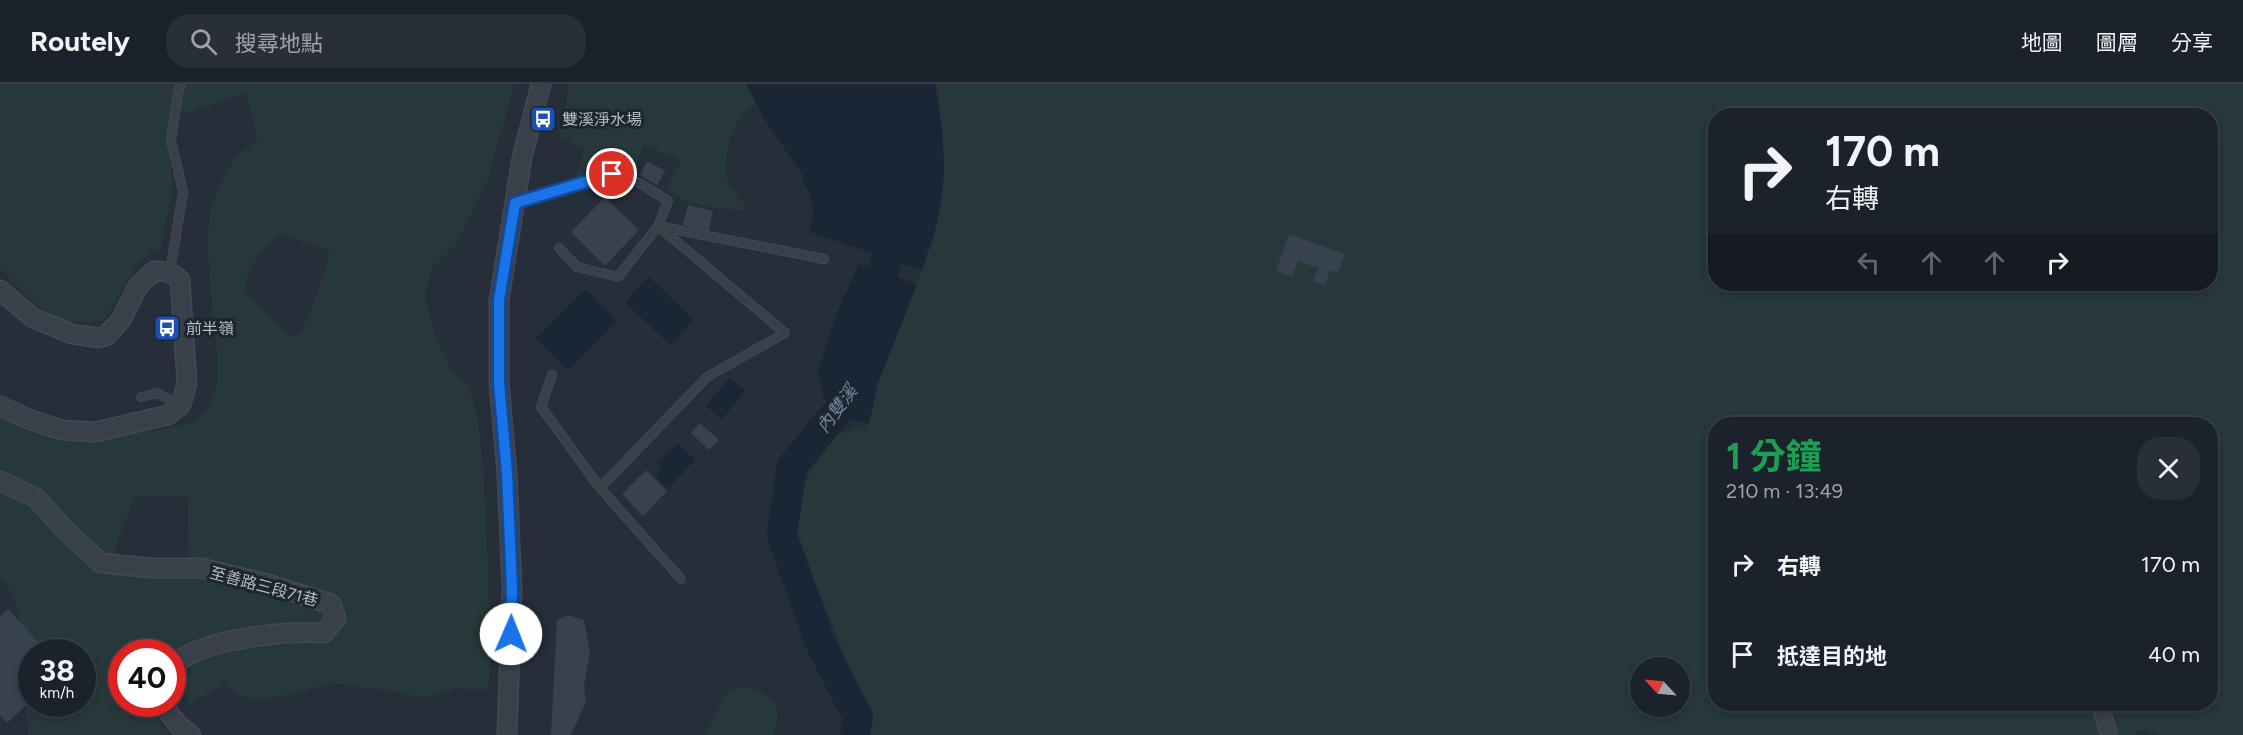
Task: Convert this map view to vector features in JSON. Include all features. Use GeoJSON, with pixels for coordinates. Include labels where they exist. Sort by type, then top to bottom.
{"type":"FeatureCollection","features":[{"type":"Feature","properties":{"kind":"street"},"geometry":{"type":"LineString","coordinates":[[507,735],[512,589],[507,473],[499,383],[499,300],[522,158],[541,84]]}},
{"type":"Feature","properties":{"kind":"street"},"geometry":{"type":"LineString","coordinates":[[0,290],[33,318],[72,334],[98,338],[106,336],[121,320],[138,286],[154,271],[169,273],[180,280],[187,383],[182,405],[168,416],[95,432],[62,430],[31,420],[0,406]]}},
{"type":"Feature","properties":{"kind":"street","name":"至善路三段71巷"},"geometry":{"type":"LineString","coordinates":[[0,481],[36,498],[67,532],[101,563],[151,568],[201,568],[268,584],[331,604],[336,618],[324,633],[260,635],[220,643],[186,657]]}},
{"type":"Feature","properties":{"kind":"street"},"geometry":{"type":"LineString","coordinates":[[2100,711],[2109,735]]}},
{"type":"Feature","properties":{"kind":"street"},"geometry":{"type":"LineString","coordinates":[[172,717],[190,735]]}},
{"type":"Feature","properties":{"kind":"lane"},"geometry":{"type":"LineString","coordinates":[[169,273],[183,192],[171,140],[181,84]]}},
{"type":"Feature","properties":{"kind":"lane"},"geometry":{"type":"LineString","coordinates":[[515,203],[612,174],[624,176],[641,184],[668,201],[658,226],[618,277],[577,267],[559,248]]}},
{"type":"Feature","properties":{"kind":"lane"},"geometry":{"type":"LineString","coordinates":[[658,226],[824,259]]}},
{"type":"Feature","properties":{"kind":"lane"},"geometry":{"type":"LineString","coordinates":[[600,488],[707,377],[785,333],[658,226]]}},
{"type":"Feature","properties":{"kind":"lane"},"geometry":{"type":"LineString","coordinates":[[552,375],[541,407],[600,488],[681,579]]}},
{"type":"Feature","properties":{"kind":"lane"},"geometry":{"type":"LineString","coordinates":[[141,397],[157,393],[182,405]]}},
{"type":"Feature","properties":{"kind":"shaded area"},"geometry":{"type":"Polygon","coordinates":[[[0,84],[176,84],[167,133],[173,188],[161,247],[138,262],[112,309],[103,320],[70,322],[51,314],[32,300],[0,268],[0,84]]]}},
{"type":"Feature","properties":{"kind":"shaded area"},"geometry":{"type":"Polygon","coordinates":[[[186,84],[514,84],[489,177],[458,242],[433,267],[425,296],[435,335],[451,369],[469,387],[477,415],[483,461],[489,592],[490,680],[487,690],[455,689],[424,697],[334,683],[269,699],[254,699],[240,696],[224,685],[190,704],[186,699],[190,663],[186,660],[186,639],[108,639],[108,717],[156,717],[170,735],[28,735],[27,717],[96,717],[96,639],[21,639],[12,592],[0,578],[0,415],[17,424],[50,435],[66,438],[100,438],[191,423],[204,411],[211,400],[216,389],[218,364],[209,269],[210,215],[218,189],[231,164],[258,140],[245,93],[185,114],[179,107],[186,84]],[[279,234],[261,254],[248,276],[244,293],[258,303],[291,336],[300,334],[310,313],[330,254],[324,248],[279,234]],[[135,497],[117,544],[111,571],[187,570],[188,497],[135,497]]]}},
{"type":"Feature","properties":{"kind":"shaded area"},"geometry":{"type":"Polygon","coordinates":[[[569,84],[746,84],[756,102],[737,123],[729,141],[725,165],[728,184],[749,211],[722,209],[686,202],[666,188],[681,161],[644,145],[633,171],[612,165],[575,181],[584,149],[559,138],[569,84]]]}},
{"type":"Feature","properties":{"kind":"shaded area"},"geometry":{"type":"Polygon","coordinates":[[[935,84],[2243,84],[2243,735],[2159,735],[2138,729],[2136,735],[867,735],[869,717],[822,598],[797,545],[797,504],[812,468],[835,436],[869,424],[877,386],[922,270],[944,178],[939,105],[935,84]]]}},
{"type":"Feature","properties":{"kind":"shaded area"},"geometry":{"type":"Polygon","coordinates":[[[738,687],[758,691],[774,703],[778,718],[774,735],[704,735],[726,694],[738,687]]]}},
{"type":"Feature","properties":{"kind":"water"},"geometry":{"type":"Polygon","coordinates":[[[746,84],[935,84],[942,132],[944,165],[942,197],[938,220],[922,270],[810,232],[813,206],[802,174],[765,120],[746,84]]]}},
{"type":"Feature","properties":{"kind":"water"},"geometry":{"type":"Polygon","coordinates":[[[859,264],[917,284],[877,386],[869,424],[846,418],[829,404],[823,397],[819,377],[819,368],[836,316],[859,264]]]}},
{"type":"Feature","properties":{"kind":"water"},"geometry":{"type":"Polygon","coordinates":[[[649,277],[694,320],[670,345],[625,302],[649,277]]]}},
{"type":"Feature","properties":{"kind":"water"},"geometry":{"type":"Polygon","coordinates":[[[585,289],[616,321],[568,370],[536,338],[585,289]]]}},
{"type":"Feature","properties":{"kind":"water"},"geometry":{"type":"Polygon","coordinates":[[[729,378],[745,391],[722,419],[706,406],[729,378]]]}},
{"type":"Feature","properties":{"kind":"water"},"geometry":{"type":"Polygon","coordinates":[[[678,443],[695,460],[667,489],[655,477],[662,469],[657,464],[678,443]]]}},
{"type":"Feature","properties":{"kind":"building"},"geometry":{"type":"Polygon","coordinates":[[[647,161],[665,171],[657,185],[640,175],[647,161]]]}},
{"type":"Feature","properties":{"kind":"building"},"geometry":{"type":"Polygon","coordinates":[[[605,197],[639,230],[605,266],[571,232],[605,197]]]}},
{"type":"Feature","properties":{"kind":"building"},"geometry":{"type":"Polygon","coordinates":[[[688,205],[713,211],[709,231],[683,225],[688,205]]]}},
{"type":"Feature","properties":{"kind":"building"},"geometry":{"type":"Polygon","coordinates":[[[1289,234],[1345,254],[1338,273],[1330,270],[1325,285],[1313,281],[1318,268],[1298,261],[1292,277],[1276,271],[1289,234]]]}},
{"type":"Feature","properties":{"kind":"building"},"geometry":{"type":"Polygon","coordinates":[[[700,423],[719,440],[709,450],[691,433],[700,423]]]}},
{"type":"Feature","properties":{"kind":"building"},"geometry":{"type":"Polygon","coordinates":[[[646,470],[667,491],[643,516],[622,494],[646,470]]]}},
{"type":"Feature","properties":{"kind":"building"},"geometry":{"type":"Polygon","coordinates":[[[8,609],[35,639],[18,639],[18,713],[7,723],[0,715],[0,616],[8,609]]]}},
{"type":"Feature","properties":{"kind":"building"},"geometry":{"type":"Polygon","coordinates":[[[568,615],[584,620],[590,653],[584,686],[586,702],[571,735],[551,735],[557,620],[568,615]]]}},
{"type":"Feature","properties":{"kind":"waterway","name":"內雙溪"},"geometry":{"type":"LineString","coordinates":[[874,312],[894,219]]}},
{"type":"Feature","properties":{"kind":"waterway","name":"內雙溪"},"geometry":{"type":"LineString","coordinates":[[855,735],[858,717],[821,645],[782,535],[792,466],[856,389],[858,379]]}},
{"type":"Feature","properties":{"kind":"place","name":"雙溪淨水場"},"geometry":{"type":"Point","coordinates":[543,119]}},
{"type":"Feature","properties":{"kind":"place","name":"前半嶺"},"geometry":{"type":"Point","coordinates":[167,328]}},
{"type":"Feature","properties":{"kind":"route"},"geometry":{"type":"LineString","coordinates":[[511,634],[512,589],[507,473],[499,383],[499,300],[515,203],[612,174]]}}]}
